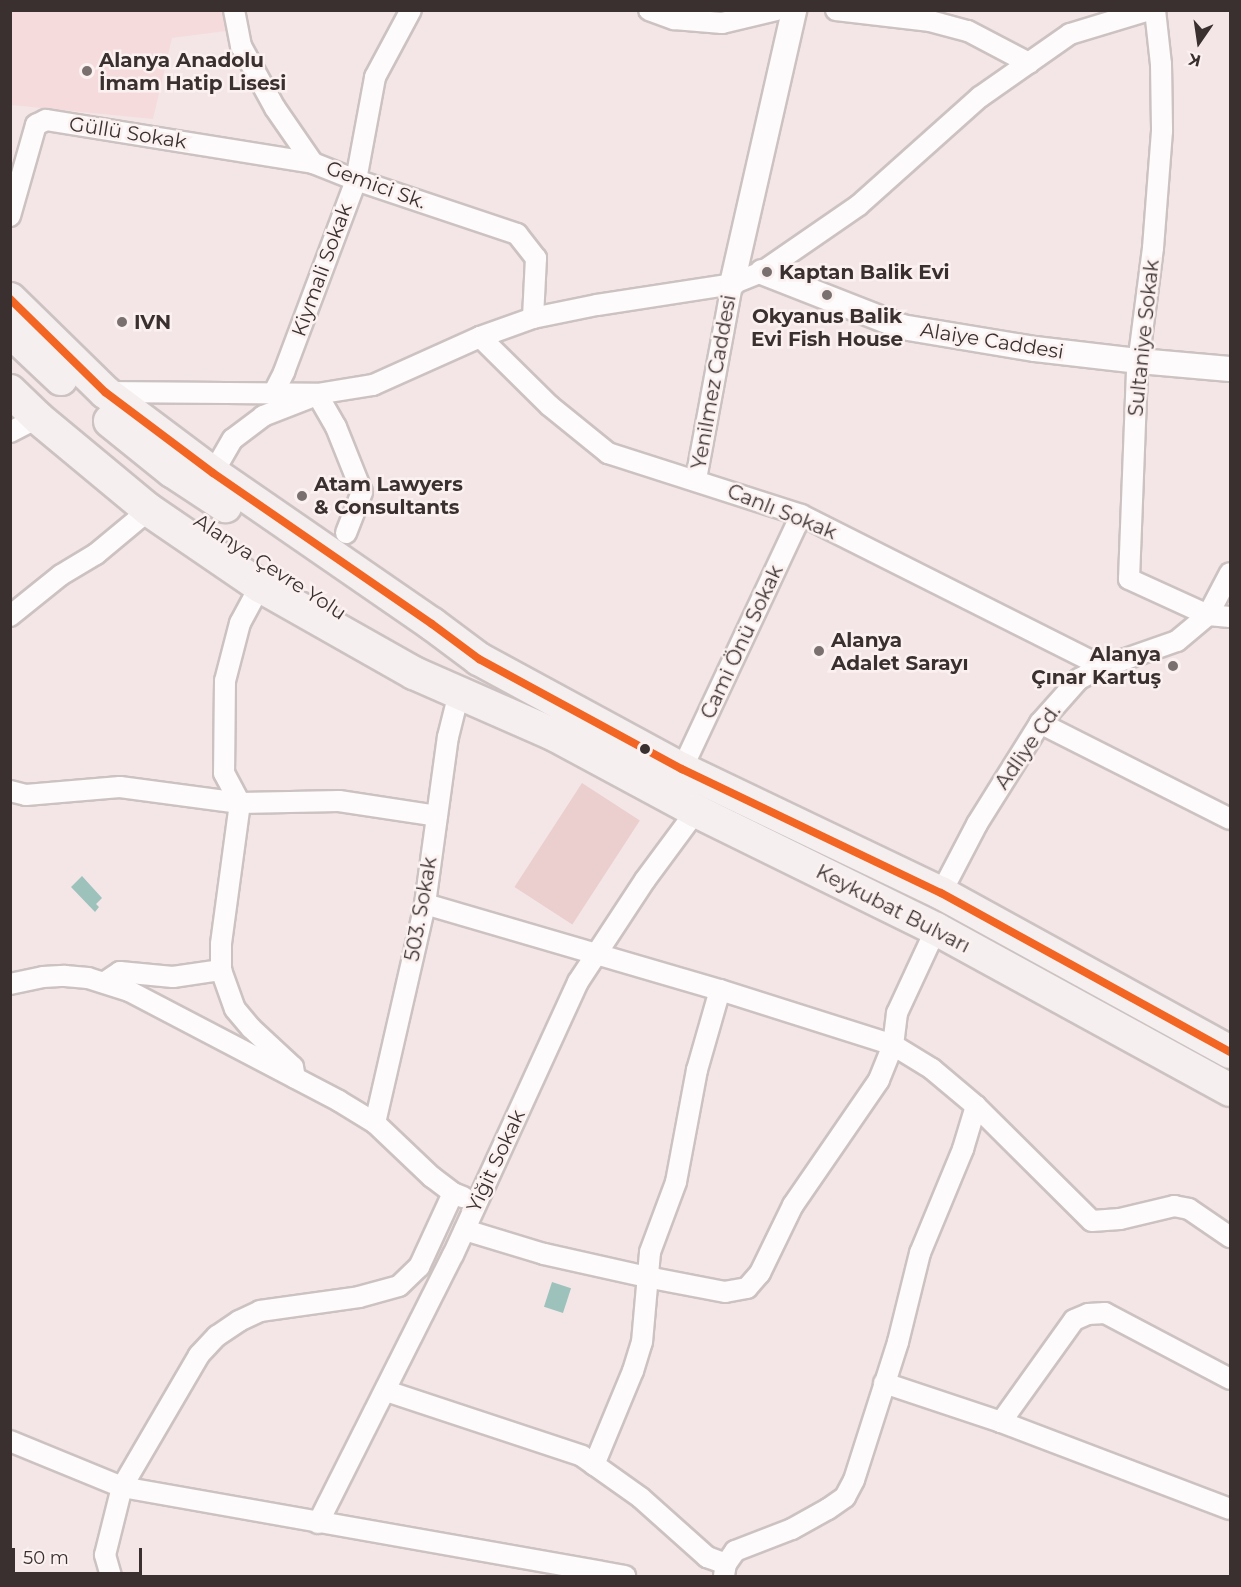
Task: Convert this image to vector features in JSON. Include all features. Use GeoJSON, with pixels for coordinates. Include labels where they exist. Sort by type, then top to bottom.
{"type":"FeatureCollection","features":[{"type":"Feature","properties":{"kind":"highway","name":"Keykubat Bulvarı"},"geometry":{"type":"LineString","coordinates":[[10,299],[105,392],[213,473],[479,659],[682,769],[940,893],[1230,1052]]}},
{"type":"Feature","properties":{"kind":"highway","name":"Alanya Çevre Yolu"},"geometry":{"type":"LineString","coordinates":[[10,331],[84,401],[172,471],[332,577],[479,659]]}},
{"type":"Feature","properties":{"kind":"highway","name":"Alanya Çevre Yolu"},"geometry":{"type":"LineString","coordinates":[[10,367],[132,474],[239,552],[368,630],[479,690],[553,734]]}},
{"type":"Feature","properties":{"kind":"highway"},"geometry":{"type":"LineString","coordinates":[[10,391],[24,425],[260,586],[414,673],[553,734]]}},
{"type":"Feature","properties":{"kind":"highway","name":"Keykubat Bulvarı"},"geometry":{"type":"LineString","coordinates":[[553,734],[696,811],[936,929],[1230,1090]]}},
{"type":"Feature","properties":{"kind":"street","name":"Gemici Sk."},"geometry":{"type":"LineString","coordinates":[[234,10],[241,46],[275,108],[313,163],[356,180],[517,234],[536,258],[533,318]]}},
{"type":"Feature","properties":{"kind":"street","name":"Kiymali Sokak"},"geometry":{"type":"LineString","coordinates":[[273,394],[284,372],[356,180],[375,77],[411,10]]}},
{"type":"Feature","properties":{"kind":"street"},"geometry":{"type":"LineString","coordinates":[[649,10],[674,19],[722,24],[776,10]]}},
{"type":"Feature","properties":{"kind":"street"},"geometry":{"type":"LineString","coordinates":[[732,284],[794,10]]}},
{"type":"Feature","properties":{"kind":"street"},"geometry":{"type":"LineString","coordinates":[[836,10],[930,21],[968,31],[1029,63]]}},
{"type":"Feature","properties":{"kind":"street","name":"Sultaniye Sokak"},"geometry":{"type":"LineString","coordinates":[[1155,10],[1161,64],[1162,131],[1153,249],[1139,361],[1129,579],[1208,615]]}},
{"type":"Feature","properties":{"kind":"street"},"geometry":{"type":"LineString","coordinates":[[105,392],[317,394],[374,385],[480,337],[533,318],[597,305],[732,284],[762,272],[859,205],[980,97],[1070,33],[1140,12]]}},
{"type":"Feature","properties":{"kind":"street","name":"Güllü Sokak"},"geometry":{"type":"LineString","coordinates":[[10,216],[36,125],[46,120],[313,163]]}},
{"type":"Feature","properties":{"kind":"street","name":"Alaiye Caddesi"},"geometry":{"type":"LineString","coordinates":[[762,272],[902,327],[1035,348],[1230,369]]}},
{"type":"Feature","properties":{"kind":"street","name":"Yenilmez Caddesi"},"geometry":{"type":"LineString","coordinates":[[696,479],[732,284]]}},
{"type":"Feature","properties":{"kind":"street","name":"Canlı Sokak"},"geometry":{"type":"LineString","coordinates":[[480,337],[550,406],[608,453],[696,479],[801,515],[1103,667]]}},
{"type":"Feature","properties":{"kind":"street"},"geometry":{"type":"LineString","coordinates":[[213,473],[233,439],[262,416],[317,394]]}},
{"type":"Feature","properties":{"kind":"street"},"geometry":{"type":"LineString","coordinates":[[317,394],[336,427],[362,492],[346,533]]}},
{"type":"Feature","properties":{"kind":"street"},"geometry":{"type":"LineString","coordinates":[[10,616],[61,575],[96,554],[149,510]]}},
{"type":"Feature","properties":{"kind":"street","name":"Cami Önü Sokak"},"geometry":{"type":"LineString","coordinates":[[682,769],[801,515]]}},
{"type":"Feature","properties":{"kind":"street","name":"Adliye Cd."},"geometry":{"type":"LineString","coordinates":[[940,893],[977,824],[1040,723],[1079,679],[1103,667],[1177,641],[1208,615],[1230,573]]}},
{"type":"Feature","properties":{"kind":"street"},"geometry":{"type":"LineString","coordinates":[[260,586],[240,623],[225,681],[224,773],[240,803],[221,944],[221,970],[225,988],[235,1008],[251,1028],[294,1067],[296,1078]]}},
{"type":"Feature","properties":{"kind":"street"},"geometry":{"type":"LineString","coordinates":[[1208,615],[1230,617]]}},
{"type":"Feature","properties":{"kind":"street","name":"503. Sokak"},"geometry":{"type":"LineString","coordinates":[[375,1123],[424,904],[448,737],[459,693]]}},
{"type":"Feature","properties":{"kind":"street"},"geometry":{"type":"LineString","coordinates":[[1040,723],[1230,819]]}},
{"type":"Feature","properties":{"kind":"street"},"geometry":{"type":"LineString","coordinates":[[10,791],[26,795],[120,787],[240,803],[339,801],[437,816]]}},
{"type":"Feature","properties":{"kind":"street","name":"Yiğit Sokak"},"geometry":{"type":"LineString","coordinates":[[318,1523],[465,1230],[578,982],[696,811]]}},
{"type":"Feature","properties":{"kind":"street"},"geometry":{"type":"LineString","coordinates":[[424,904],[720,990],[893,1045],[932,1069],[976,1106],[1092,1221],[1120,1219],[1174,1206],[1189,1209],[1230,1237]]}},
{"type":"Feature","properties":{"kind":"street"},"geometry":{"type":"LineString","coordinates":[[465,1230],[544,1254],[725,1292],[737,1292],[754,1282],[793,1205],[879,1080],[893,1045],[897,1013],[936,929]]}},
{"type":"Feature","properties":{"kind":"street"},"geometry":{"type":"LineString","coordinates":[[105,982],[120,972],[180,977],[221,970]]}},
{"type":"Feature","properties":{"kind":"street"},"geometry":{"type":"LineString","coordinates":[[10,984],[65,976],[105,982],[129,991],[296,1078],[375,1123],[432,1177],[453,1193],[477,1202]]}},
{"type":"Feature","properties":{"kind":"street"},"geometry":{"type":"LineString","coordinates":[[594,1465],[633,1371],[642,1342],[650,1252],[676,1182],[697,1070],[720,990]]}},
{"type":"Feature","properties":{"kind":"street"},"geometry":{"type":"LineString","coordinates":[[386,1391],[582,1456],[641,1498],[707,1557],[725,1570],[735,1551],[792,1529],[845,1497],[854,1480],[898,1342],[920,1253],[963,1149],[976,1106]]}},
{"type":"Feature","properties":{"kind":"street"},"geometry":{"type":"LineString","coordinates":[[111,1576],[105,1555],[122,1487],[198,1355],[217,1336],[239,1321],[260,1311],[359,1298],[399,1286],[419,1268],[453,1193]]}},
{"type":"Feature","properties":{"kind":"street"},"geometry":{"type":"LineString","coordinates":[[1001,1422],[1074,1320],[1088,1314],[1105,1313],[1230,1379]]}},
{"type":"Feature","properties":{"kind":"street"},"geometry":{"type":"LineString","coordinates":[[884,1383],[1001,1422],[1230,1509]]}},
{"type":"Feature","properties":{"kind":"street"},"geometry":{"type":"LineString","coordinates":[[10,1441],[122,1487],[625,1576]]}},
{"type":"Feature","properties":{"kind":"shaded area","name":"Alanya Anadolu İmam Hatip Lisesi"},"geometry":{"type":"Polygon","coordinates":[[[10,11],[222,11],[226,31],[172,38],[153,119],[11,105],[10,11]]]}},
{"type":"Feature","properties":{"kind":"shaded area"},"geometry":{"type":"Polygon","coordinates":[[[582,783],[640,821],[572,925],[514,887],[582,783]]]}},
{"type":"Feature","properties":{"kind":"water"},"geometry":{"type":"Polygon","coordinates":[[[82,876],[102,898],[96,904],[99,907],[95,912],[71,887],[82,876]]]}},
{"type":"Feature","properties":{"kind":"water"},"geometry":{"type":"Polygon","coordinates":[[[552,1282],[571,1288],[563,1313],[544,1307],[552,1282]]]}},
{"type":"Feature","properties":{"kind":"transit line"},"geometry":{"type":"LineString","coordinates":[[10,299],[105,392],[213,473],[479,659],[682,769],[941,893],[1230,1052]]}},
{"type":"Feature","properties":{"kind":"place","name":"Alanya Anadolu İmam Hatip Lisesi"},"geometry":{"type":"Point","coordinates":[87,71]}},
{"type":"Feature","properties":{"kind":"place","name":"Kaptan Balik Evi"},"geometry":{"type":"Point","coordinates":[767,272]}},
{"type":"Feature","properties":{"kind":"place","name":"Okyanus Balik Evi Fish House"},"geometry":{"type":"Point","coordinates":[827,295]}},
{"type":"Feature","properties":{"kind":"place","name":"IVN"},"geometry":{"type":"Point","coordinates":[122,322]}},
{"type":"Feature","properties":{"kind":"place","name":"Atam Lawyers & Consultants"},"geometry":{"type":"Point","coordinates":[302,496]}},
{"type":"Feature","properties":{"kind":"place","name":"Alanya Adalet Sarayı"},"geometry":{"type":"Point","coordinates":[819,651]}},
{"type":"Feature","properties":{"kind":"place","name":"Alanya Çınar Kartuş"},"geometry":{"type":"Point","coordinates":[1173,666]}}]}
